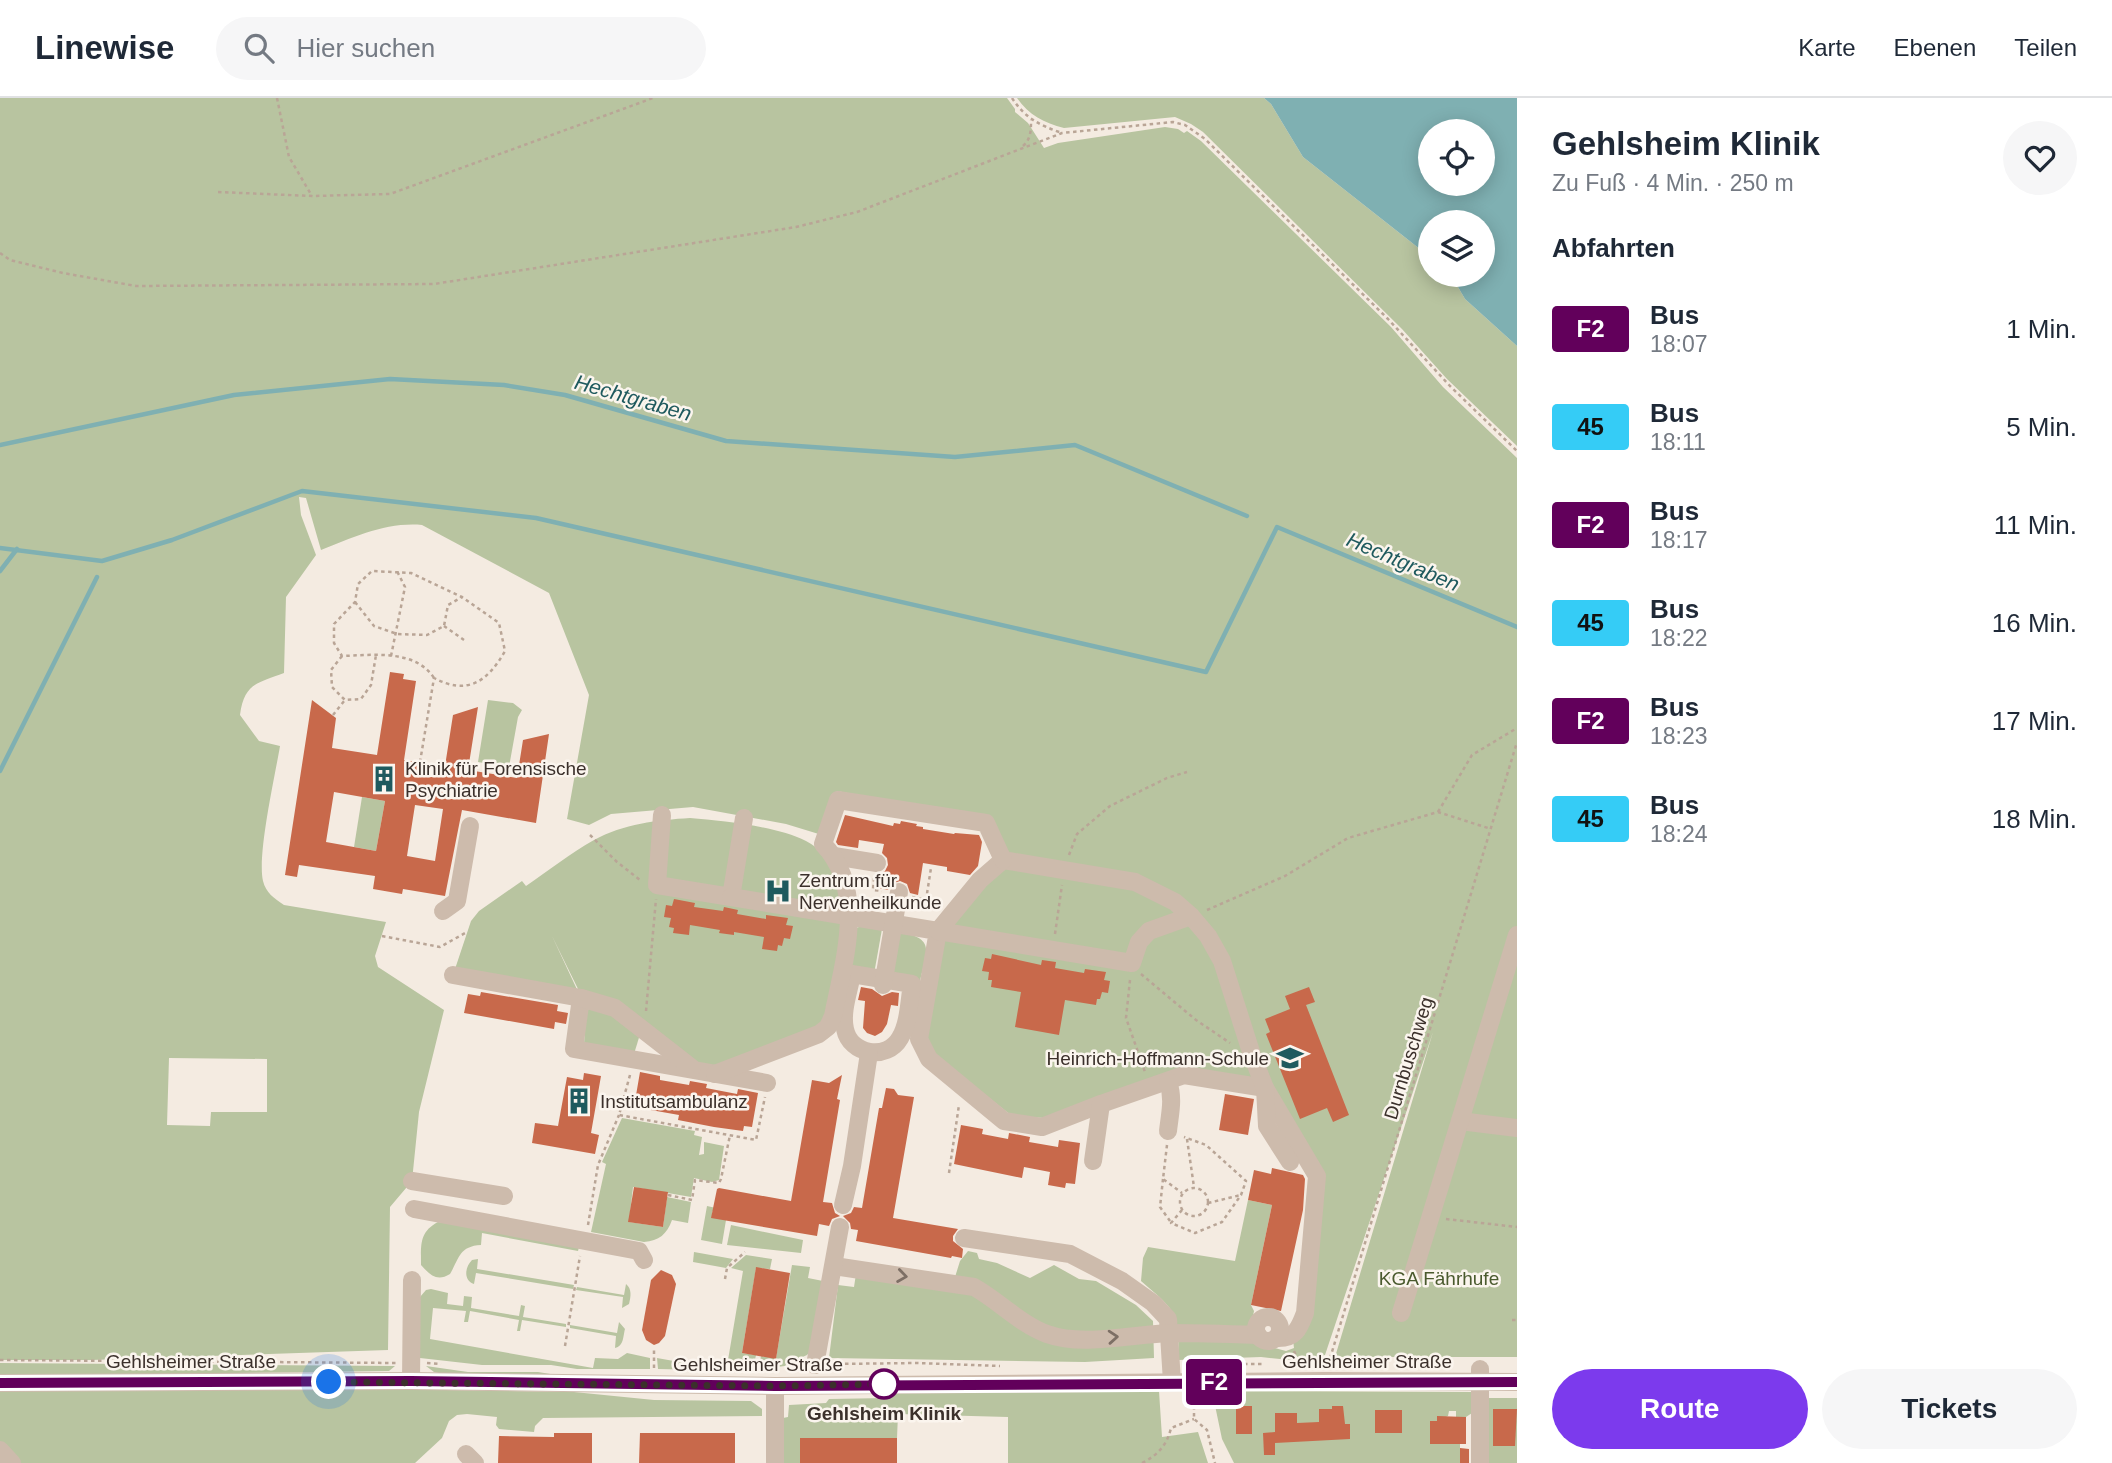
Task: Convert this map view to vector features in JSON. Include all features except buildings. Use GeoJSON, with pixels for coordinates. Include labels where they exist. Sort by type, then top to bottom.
{"type":"FeatureCollection","features":[{"type":"Feature","properties":{"kind":"street"},"geometry":{"type":"LineString","coordinates":[[715,1074],[807,1039],[828,1027],[837,1000],[850,917],[849,894],[843,873],[834,856],[823,844],[838,800],[986,823],[1003,860]]}},
{"type":"Feature","properties":{"kind":"street"},"geometry":{"type":"LineString","coordinates":[[662,815],[657,886],[1132,963],[1139,942],[1149,931],[1191,916]]}},
{"type":"Feature","properties":{"kind":"street"},"geometry":{"type":"LineString","coordinates":[[731,897],[744,818]]}},
{"type":"Feature","properties":{"kind":"street"},"geometry":{"type":"LineString","coordinates":[[443,912],[457,901],[470,826]]}},
{"type":"Feature","properties":{"kind":"street"},"geometry":{"type":"LineString","coordinates":[[834,856],[877,863]]}},
{"type":"Feature","properties":{"kind":"street"},"geometry":{"type":"LineString","coordinates":[[834,1266],[974,1287],[993,1297],[1031,1327],[1049,1335],[1075,1340],[1170,1334],[1258,1335],[1263,1340],[1271,1341],[1276,1338],[1287,1339],[1298,1332],[1306,1313],[1317,1176],[1265,1088],[1222,961],[1208,936],[1175,902],[1135,882],[1003,860],[980,880],[938,931],[919,1039],[929,1059],[1004,1121],[1042,1128],[1184,1075],[1265,1088]]}},
{"type":"Feature","properties":{"kind":"street"},"geometry":{"type":"LineString","coordinates":[[883,982],[899,892]]}},
{"type":"Feature","properties":{"kind":"street"},"geometry":{"type":"LineString","coordinates":[[1401,1313],[1517,935]]}},
{"type":"Feature","properties":{"kind":"street"},"geometry":{"type":"LineString","coordinates":[[852,974],[883,982],[912,984],[904,1029],[891,1048],[869,1053],[850,1042],[845,1031],[844,1018],[852,974]]}},
{"type":"Feature","properties":{"kind":"street"},"geometry":{"type":"LineString","coordinates":[[453,975],[581,998],[615,1008],[694,1070]]}},
{"type":"Feature","properties":{"kind":"street"},"geometry":{"type":"LineString","coordinates":[[581,998],[574,1049],[767,1083]]}},
{"type":"Feature","properties":{"kind":"street"},"geometry":{"type":"LineString","coordinates":[[843,1205],[852,1166],[869,1053]]}},
{"type":"Feature","properties":{"kind":"street"},"geometry":{"type":"LineString","coordinates":[[1168,1082],[1172,1108],[1168,1131]]}},
{"type":"Feature","properties":{"kind":"street"},"geometry":{"type":"LineString","coordinates":[[1265,1088],[1267,1126],[1290,1162]]}},
{"type":"Feature","properties":{"kind":"street"},"geometry":{"type":"LineString","coordinates":[[1093,1161],[1101,1104]]}},
{"type":"Feature","properties":{"kind":"street"},"geometry":{"type":"LineString","coordinates":[[1460,1121],[1517,1128]]}},
{"type":"Feature","properties":{"kind":"street"},"geometry":{"type":"LineString","coordinates":[[412,1181],[504,1196]]}},
{"type":"Feature","properties":{"kind":"street"},"geometry":{"type":"LineString","coordinates":[[414,1209],[639,1251],[644,1260]]}},
{"type":"Feature","properties":{"kind":"street"},"geometry":{"type":"LineString","coordinates":[[815,1366],[840,1227]]}},
{"type":"Feature","properties":{"kind":"street"},"geometry":{"type":"LineString","coordinates":[[964,1238],[1070,1254],[1122,1281],[1153,1303],[1168,1319],[1171,1374]]}},
{"type":"Feature","properties":{"kind":"street"},"geometry":{"type":"LineString","coordinates":[[411,1381],[412,1280]]}},
{"type":"Feature","properties":{"kind":"street","name":"Gehlsheimer Straße"},"geometry":{"type":"LineString","coordinates":[[0,1383],[411,1381],[775,1386],[1171,1374],[1193,1389],[1481,1376],[1517,1382]]}},
{"type":"Feature","properties":{"kind":"street"},"geometry":{"type":"LineString","coordinates":[[1480,1463],[1481,1376]]}},
{"type":"Feature","properties":{"kind":"street"},"geometry":{"type":"LineString","coordinates":[[775,1386],[775,1463]]}},
{"type":"Feature","properties":{"kind":"street"},"geometry":{"type":"LineString","coordinates":[[0,1450],[12,1463]]}},
{"type":"Feature","properties":{"kind":"path"},"geometry":{"type":"LineString","coordinates":[[277,98],[289,157],[312,196]]}},
{"type":"Feature","properties":{"kind":"path"},"geometry":{"type":"LineString","coordinates":[[632,98],[633,104]]}},
{"type":"Feature","properties":{"kind":"path"},"geometry":{"type":"LineString","coordinates":[[218,192],[312,196],[390,194],[653,98]]}},
{"type":"Feature","properties":{"kind":"path"},"geometry":{"type":"LineString","coordinates":[[1012,98],[1023,114],[1031,120],[1062,133]]}},
{"type":"Feature","properties":{"kind":"path"},"geometry":{"type":"LineString","coordinates":[[1020,148],[1027,142],[1031,120]]}},
{"type":"Feature","properties":{"kind":"path"},"geometry":{"type":"LineString","coordinates":[[0,253],[10,260],[63,273],[136,286],[434,284],[796,227],[857,212],[1062,133],[1161,122],[1185,125],[1195,131],[1388,319],[1450,386],[1517,450]]}},
{"type":"Feature","properties":{"kind":"path"},"geometry":{"type":"LineString","coordinates":[[372,571],[411,573],[462,597],[499,623],[505,651],[495,669],[474,685],[448,685],[434,678],[426,666],[408,659],[376,655],[342,656],[334,643],[334,624],[355,602],[358,584],[372,571]]}},
{"type":"Feature","properties":{"kind":"path"},"geometry":{"type":"LineString","coordinates":[[391,656],[405,587],[397,571]]}},
{"type":"Feature","properties":{"kind":"path"},"geometry":{"type":"LineString","coordinates":[[355,602],[374,626],[397,634],[427,635],[444,625],[448,605],[462,597]]}},
{"type":"Feature","properties":{"kind":"path"},"geometry":{"type":"LineString","coordinates":[[444,625],[464,640]]}},
{"type":"Feature","properties":{"kind":"path"},"geometry":{"type":"LineString","coordinates":[[333,715],[345,700],[361,699],[371,685],[376,655]]}},
{"type":"Feature","properties":{"kind":"path"},"geometry":{"type":"LineString","coordinates":[[342,656],[331,670],[332,687],[345,700]]}},
{"type":"Feature","properties":{"kind":"path"},"geometry":{"type":"LineString","coordinates":[[420,762],[434,678]]}},
{"type":"Feature","properties":{"kind":"path"},"geometry":{"type":"LineString","coordinates":[[1438,812],[1472,755],[1517,728]]}},
{"type":"Feature","properties":{"kind":"path","name":"Durnbuschweg"},"geometry":{"type":"LineString","coordinates":[[1325,1381],[1517,742]]}},
{"type":"Feature","properties":{"kind":"path"},"geometry":{"type":"LineString","coordinates":[[1052,950],[1064,869],[1077,834],[1110,806],[1167,778],[1187,772]]}},
{"type":"Feature","properties":{"kind":"path"},"geometry":{"type":"LineString","coordinates":[[1191,916],[1284,876],[1348,838],[1438,812],[1491,829]]}},
{"type":"Feature","properties":{"kind":"path"},"geometry":{"type":"LineString","coordinates":[[590,835],[641,881],[657,886],[645,1029]]}},
{"type":"Feature","properties":{"kind":"path"},"geometry":{"type":"LineString","coordinates":[[382,936],[440,947],[467,932]]}},
{"type":"Feature","properties":{"kind":"path"},"geometry":{"type":"LineString","coordinates":[[1132,963],[1149,982],[1196,1020],[1252,1055]]}},
{"type":"Feature","properties":{"kind":"path"},"geometry":{"type":"LineString","coordinates":[[1132,963],[1126,1018],[1150,1088]]}},
{"type":"Feature","properties":{"kind":"path"},"geometry":{"type":"LineString","coordinates":[[565,1346],[598,1165],[619,1115],[635,1060]]}},
{"type":"Feature","properties":{"kind":"path"},"geometry":{"type":"LineString","coordinates":[[619,1115],[756,1140],[767,1083]]}},
{"type":"Feature","properties":{"kind":"path"},"geometry":{"type":"LineString","coordinates":[[949,1173],[962,1085]]}},
{"type":"Feature","properties":{"kind":"path"},"geometry":{"type":"LineString","coordinates":[[1168,1131],[1186,1137],[1206,1145],[1245,1181],[1241,1195],[1222,1222],[1195,1233],[1171,1223],[1160,1207],[1168,1131]]}},
{"type":"Feature","properties":{"kind":"path"},"geometry":{"type":"LineString","coordinates":[[668,1195],[692,1200],[695,1180],[719,1183],[730,1135]]}},
{"type":"Feature","properties":{"kind":"path"},"geometry":{"type":"LineString","coordinates":[[1186,1137],[1194,1187]]}},
{"type":"Feature","properties":{"kind":"path"},"geometry":{"type":"LineString","coordinates":[[1163,1179],[1182,1194]]}},
{"type":"Feature","properties":{"kind":"path"},"geometry":{"type":"LineString","coordinates":[[1194,1187],[1182,1194],[1179,1202],[1182,1210],[1191,1217],[1203,1214],[1209,1203],[1241,1195]]}},
{"type":"Feature","properties":{"kind":"path"},"geometry":{"type":"LineString","coordinates":[[1194,1187],[1205,1192],[1209,1203]]}},
{"type":"Feature","properties":{"kind":"path"},"geometry":{"type":"LineString","coordinates":[[1171,1223],[1182,1210]]}},
{"type":"Feature","properties":{"kind":"path"},"geometry":{"type":"LineString","coordinates":[[1432,1217],[1517,1227]]}},
{"type":"Feature","properties":{"kind":"path"},"geometry":{"type":"LineString","coordinates":[[725,1279],[727,1268],[745,1252]]}},
{"type":"Feature","properties":{"kind":"path"},"geometry":{"type":"LineString","coordinates":[[654,1350],[654,1374]]}},
{"type":"Feature","properties":{"kind":"path"},"geometry":{"type":"LineString","coordinates":[[0,1360],[443,1364]]}},
{"type":"Feature","properties":{"kind":"path"},"geometry":{"type":"LineString","coordinates":[[815,1366],[852,1363],[1006,1367]]}},
{"type":"Feature","properties":{"kind":"path"},"geometry":{"type":"LineString","coordinates":[[1171,1374],[1269,1364]]}},
{"type":"Feature","properties":{"kind":"path"},"geometry":{"type":"LineString","coordinates":[[1291,1366],[1302,1367]]}},
{"type":"Feature","properties":{"kind":"path"},"geometry":{"type":"LineString","coordinates":[[1193,1389],[1194,1419],[1207,1430],[1215,1463]]}},
{"type":"Feature","properties":{"kind":"path"},"geometry":{"type":"LineString","coordinates":[[1142,1463],[1163,1448],[1169,1439],[1171,1428],[1194,1419]]}},
{"type":"Feature","properties":{"kind":"green space","name":"KGA Fährhufe"},"geometry":{"type":"Polygon","coordinates":[[[0,98],[1007,98],[1044,148],[1058,143],[1165,127],[1184,133],[1187,131],[1201,141],[1391,327],[1443,387],[1517,458],[1517,1357],[1335,1357],[1433,1032],[1325,1355],[1300,1361],[1261,1357],[1178,1360],[1176,1322],[1169,1307],[1141,1281],[1143,1258],[1148,1247],[1235,1261],[1248,1200],[1272,1205],[1251,1305],[1254,1311],[1248,1341],[1286,1351],[1294,1348],[1293,1340],[1324,1174],[1280,1100],[1192,1072],[1044,1118],[1012,1116],[937,1057],[927,1038],[946,930],[1011,858],[993,822],[837,791],[822,835],[786,824],[693,807],[611,814],[589,825],[567,819],[589,695],[549,593],[422,525],[383,528],[321,550],[306,498],[299,497],[301,515],[316,555],[286,597],[284,673],[260,682],[249,690],[240,715],[259,741],[280,746],[264,835],[264,885],[268,892],[284,905],[386,922],[375,956],[378,967],[444,1010],[419,1112],[412,1181],[390,1207],[388,1350],[91,1360],[0,1360],[0,98]],[[169,1058],[167,1125],[210,1126],[211,1112],[267,1112],[267,1059],[169,1058]]]}},
{"type":"Feature","properties":{"kind":"green space"},"geometry":{"type":"Polygon","coordinates":[[[1017,98],[1264,98],[1271,104],[1303,157],[1418,248],[1418,287],[1458,287],[1465,299],[1517,346],[1517,446],[1447,379],[1402,329],[1203,132],[1175,117],[1064,128],[1038,118],[1017,98]]]}},
{"type":"Feature","properties":{"kind":"green space"},"geometry":{"type":"Polygon","coordinates":[[[488,700],[513,703],[522,710],[518,717],[509,767],[478,762],[488,700]]]}},
{"type":"Feature","properties":{"kind":"green space"},"geometry":{"type":"Polygon","coordinates":[[[362,797],[385,801],[376,851],[354,847],[362,797]]]}},
{"type":"Feature","properties":{"kind":"green space"},"geometry":{"type":"Polygon","coordinates":[[[690,818],[749,825],[780,832],[806,841],[824,855],[835,875],[840,899],[840,924],[834,977],[824,1022],[814,1030],[712,1068],[694,1065],[581,995],[552,936],[581,998],[453,975],[471,921],[479,911],[522,881],[526,886],[585,845],[617,830],[690,818]]]}},
{"type":"Feature","properties":{"kind":"green space"},"geometry":{"type":"Polygon","coordinates":[[[862,926],[882,929],[874,974],[846,969],[856,928],[862,926]]]}},
{"type":"Feature","properties":{"kind":"green space"},"geometry":{"type":"Polygon","coordinates":[[[898,932],[924,942],[926,954],[920,982],[891,977],[898,932]]]}},
{"type":"Feature","properties":{"kind":"green space"},"geometry":{"type":"Polygon","coordinates":[[[593,1006],[641,1031],[634,1054],[584,1044],[586,1011],[593,1006]]]}},
{"type":"Feature","properties":{"kind":"green space"},"geometry":{"type":"Polygon","coordinates":[[[622,1118],[695,1131],[694,1135],[702,1137],[699,1155],[704,1154],[704,1142],[724,1146],[719,1180],[712,1182],[694,1178],[691,1197],[633,1187],[629,1222],[663,1227],[667,1197],[691,1202],[688,1223],[672,1220],[662,1236],[654,1240],[644,1242],[591,1232],[606,1164],[602,1162],[622,1118]]]}},
{"type":"Feature","properties":{"kind":"green space"},"geometry":{"type":"Polygon","coordinates":[[[707,1206],[716,1208],[712,1216],[726,1220],[722,1244],[701,1240],[707,1206]]]}},
{"type":"Feature","properties":{"kind":"green space"},"geometry":{"type":"Polygon","coordinates":[[[438,1222],[580,1243],[578,1251],[482,1233],[481,1245],[464,1251],[450,1274],[437,1277],[421,1265],[421,1251],[424,1235],[438,1222]]]}},
{"type":"Feature","properties":{"kind":"green space"},"geometry":{"type":"Polygon","coordinates":[[[731,1225],[803,1240],[801,1253],[727,1245],[731,1225]]]}},
{"type":"Feature","properties":{"kind":"green space"},"geometry":{"type":"Polygon","coordinates":[[[968,1251],[977,1253],[979,1259],[997,1263],[1030,1278],[1054,1265],[1079,1279],[1096,1281],[1136,1305],[1153,1321],[1154,1358],[1085,1362],[829,1358],[838,1285],[854,1287],[856,1274],[951,1290],[960,1261],[968,1251]]]}},
{"type":"Feature","properties":{"kind":"green space"},"geometry":{"type":"Polygon","coordinates":[[[694,1252],[733,1259],[726,1268],[693,1262],[694,1252]]]}},
{"type":"Feature","properties":{"kind":"green space"},"geometry":{"type":"Polygon","coordinates":[[[746,1255],[772,1259],[770,1269],[756,1268],[742,1353],[756,1355],[755,1360],[760,1361],[761,1356],[776,1358],[792,1265],[810,1267],[808,1278],[823,1281],[812,1349],[798,1359],[798,1364],[749,1371],[658,1369],[657,1358],[713,1368],[714,1363],[727,1366],[743,1271],[731,1268],[746,1255]]]}},
{"type":"Feature","properties":{"kind":"green space"},"geometry":{"type":"Polygon","coordinates":[[[478,1259],[477,1269],[574,1285],[573,1289],[476,1273],[474,1284],[468,1280],[467,1270],[472,1260],[478,1259]]]}},
{"type":"Feature","properties":{"kind":"green space"},"geometry":{"type":"Polygon","coordinates":[[[626,1284],[630,1290],[629,1304],[622,1308],[623,1297],[576,1290],[577,1287],[624,1295],[626,1284]]]}},
{"type":"Feature","properties":{"kind":"green space"},"geometry":{"type":"Polygon","coordinates":[[[426,1290],[448,1293],[447,1304],[463,1306],[464,1296],[472,1297],[471,1308],[519,1316],[521,1305],[525,1306],[523,1317],[566,1324],[566,1327],[522,1320],[520,1331],[517,1331],[519,1320],[470,1311],[468,1322],[464,1322],[466,1311],[433,1308],[430,1339],[593,1368],[595,1358],[618,1359],[627,1353],[650,1358],[650,1369],[577,1369],[551,1365],[482,1365],[420,1358],[420,1297],[426,1290]]]}},
{"type":"Feature","properties":{"kind":"green space"},"geometry":{"type":"Polygon","coordinates":[[[619,1322],[625,1329],[622,1343],[615,1348],[616,1336],[570,1328],[570,1325],[617,1333],[619,1322]]]}},
{"type":"Feature","properties":{"kind":"green space"},"geometry":{"type":"Polygon","coordinates":[[[0,1363],[395,1366],[389,1371],[0,1376],[0,1363]]]}},
{"type":"Feature","properties":{"kind":"green space"},"geometry":{"type":"Polygon","coordinates":[[[426,1366],[468,1372],[538,1372],[563,1376],[444,1374],[434,1372],[426,1366]]]}},
{"type":"Feature","properties":{"kind":"green space"},"geometry":{"type":"Polygon","coordinates":[[[380,1389],[574,1392],[654,1400],[751,1401],[762,1409],[762,1416],[543,1418],[535,1426],[534,1432],[499,1429],[496,1425],[497,1417],[457,1415],[449,1421],[442,1438],[415,1463],[17,1463],[0,1445],[0,1390],[380,1389]]]}},
{"type":"Feature","properties":{"kind":"green space"},"geometry":{"type":"Polygon","coordinates":[[[1159,1391],[1162,1437],[1198,1432],[1208,1463],[1008,1463],[1008,1417],[898,1414],[897,1438],[840,1438],[800,1463],[782,1463],[783,1418],[788,1417],[789,1405],[826,1403],[829,1399],[887,1398],[888,1393],[1159,1391]]]}},
{"type":"Feature","properties":{"kind":"green space"},"geometry":{"type":"Polygon","coordinates":[[[1212,1391],[1475,1392],[1472,1413],[1466,1417],[1456,1417],[1456,1411],[1449,1411],[1448,1416],[1437,1421],[1430,1444],[1460,1444],[1460,1463],[1234,1463],[1222,1439],[1212,1391]]]}},
{"type":"Feature","properties":{"kind":"green space"},"geometry":{"type":"Polygon","coordinates":[[[1485,1398],[1517,1398],[1517,1463],[1487,1463],[1485,1398]]]}},
{"type":"Feature","properties":{"kind":"water"},"geometry":{"type":"Polygon","coordinates":[[[1264,98],[1517,98],[1517,346],[1465,299],[1458,287],[1495,287],[1495,210],[1418,210],[1418,248],[1303,157],[1271,104],[1264,98]]]}},
{"type":"Feature","properties":{"kind":"waterway","name":"Hechtgraben"},"geometry":{"type":"LineString","coordinates":[[0,445],[234,395],[390,379],[504,385],[565,395],[726,441],[955,457],[1075,445],[1247,516]]}},
{"type":"Feature","properties":{"kind":"waterway"},"geometry":{"type":"LineString","coordinates":[[0,548],[102,561],[172,540],[302,491],[536,518],[1206,672],[1277,527],[1517,627]]}},
{"type":"Feature","properties":{"kind":"waterway"},"geometry":{"type":"LineString","coordinates":[[0,571],[17,549]]}},
{"type":"Feature","properties":{"kind":"waterway"},"geometry":{"type":"LineString","coordinates":[[0,771],[97,577]]}},
{"type":"Feature","properties":{"kind":"bus line","name":"F2"},"geometry":{"type":"LineString","coordinates":[[0,1383],[411,1381],[775,1386],[1517,1382]]}},
{"type":"Feature","properties":{"kind":"place","name":"Klinik für Forensische Psychiatrie"},"geometry":{"type":"Point","coordinates":[384,779]}},
{"type":"Feature","properties":{"kind":"place","name":"Zentrum für Nervenheilkunde"},"geometry":{"type":"Point","coordinates":[778,891]}},
{"type":"Feature","properties":{"kind":"place","name":"Heinrich-Hoffmann-Schule"},"geometry":{"type":"Point","coordinates":[1290,1058]}},
{"type":"Feature","properties":{"kind":"place","name":"Institutsambulanz"},"geometry":{"type":"Point","coordinates":[579,1101]}},
{"type":"Feature","properties":{"kind":"place","name":"Gehlsheim Klinik"},"geometry":{"type":"Point","coordinates":[884,1384]}},
{"type":"Feature","properties":{"kind":"route"},"geometry":{"type":"LineString","coordinates":[[329,1382],[775,1386],[887,1384],[884,1384]]}}]}
